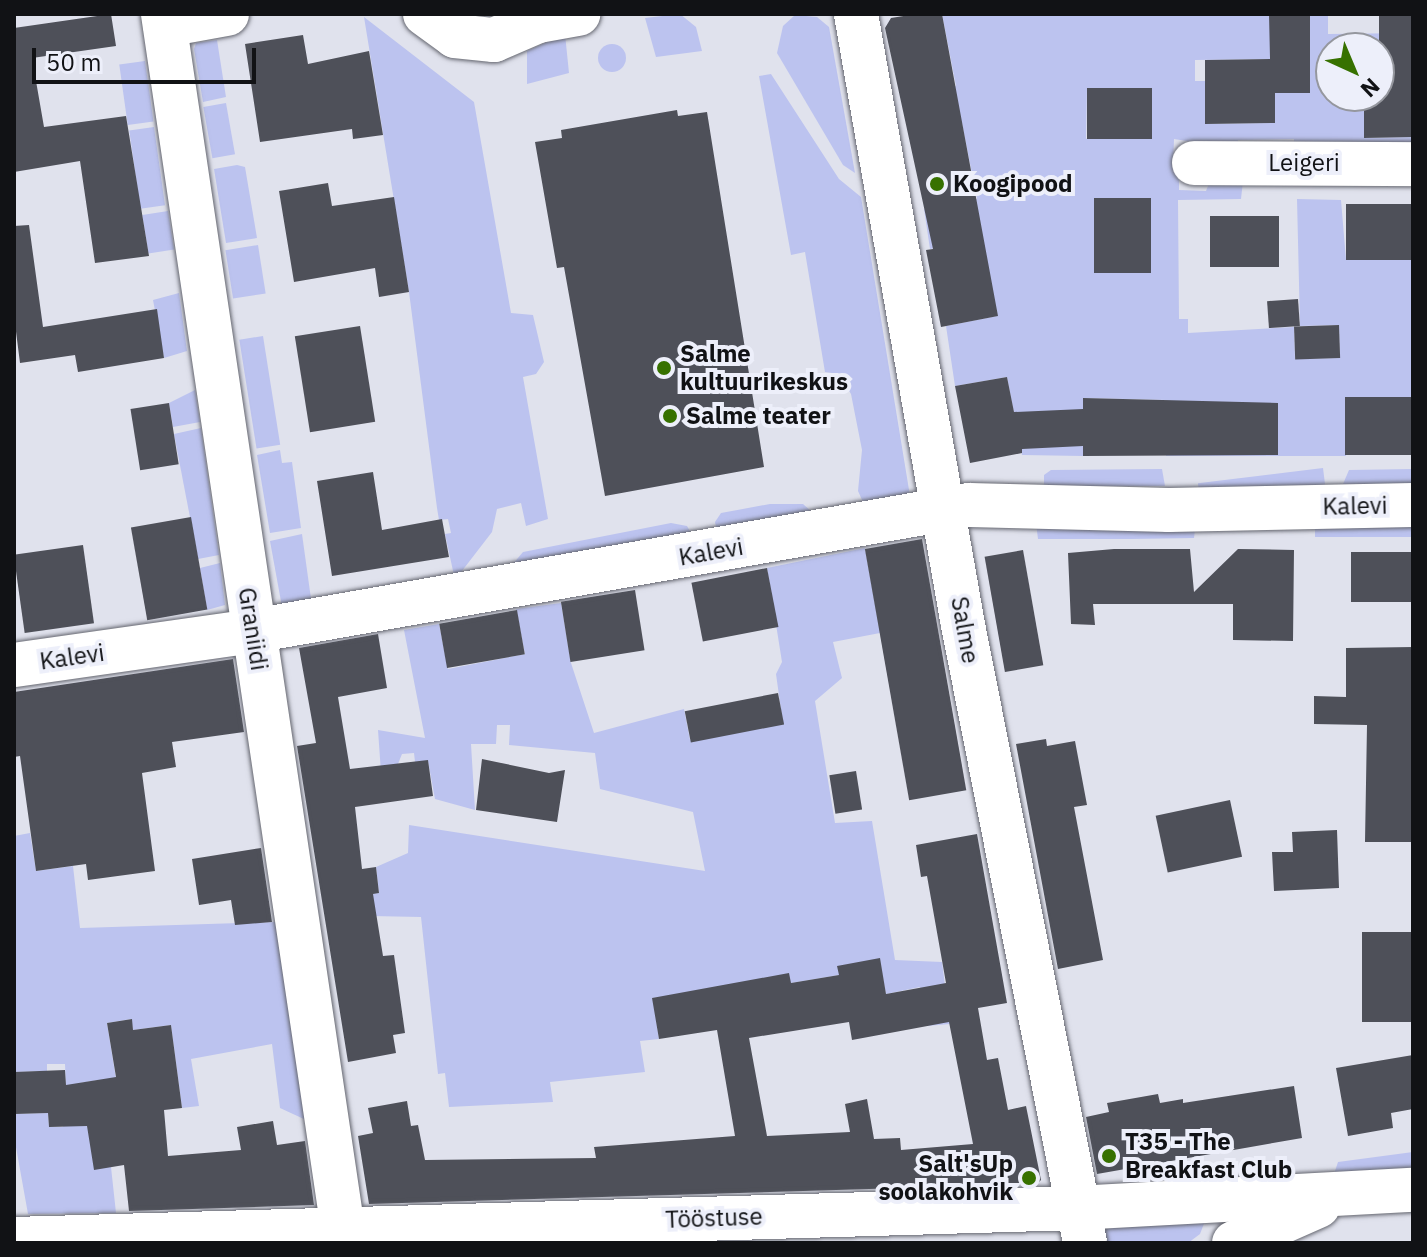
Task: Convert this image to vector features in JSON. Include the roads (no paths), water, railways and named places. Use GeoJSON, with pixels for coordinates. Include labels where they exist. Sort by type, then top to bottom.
{"type":"FeatureCollection","features":[{"type":"Feature","properties":{"kind":"street"},"geometry":{"type":"LineString","coordinates":[[164,20],[227,14]]}},
{"type":"Feature","properties":{"kind":"street"},"geometry":{"type":"LineString","coordinates":[[425,14],[455,36],[494,40],[538,21],[578,14]]}},
{"type":"Feature","properties":{"kind":"street","name":"Salme"},"geometry":{"type":"LineString","coordinates":[[856,14],[945,510],[1080,1226]]}},
{"type":"Feature","properties":{"kind":"street","name":"Graniidi"},"geometry":{"type":"LineString","coordinates":[[164,20],[253,631],[303,938],[343,1235]]}},
{"type":"Feature","properties":{"kind":"street","name":"Leigeri"},"geometry":{"type":"LineString","coordinates":[[1194,163],[1413,164]]}},
{"type":"Feature","properties":{"kind":"street","name":"Kalevi"},"geometry":{"type":"LineString","coordinates":[[14,665],[253,631],[969,505],[1169,510],[1413,505]]}},
{"type":"Feature","properties":{"kind":"street","name":"Tööstuse"},"geometry":{"type":"LineString","coordinates":[[14,1239],[1080,1226],[1211,1197],[1334,1198],[1413,1190]]}},
{"type":"Feature","properties":{"kind":"street"},"geometry":{"type":"LineString","coordinates":[[1211,1197],[1222,1221],[1215,1243]]}},
{"type":"Feature","properties":{"kind":"street"},"geometry":{"type":"LineString","coordinates":[[1234,1243],[1334,1198]]}},
{"type":"Feature","properties":{"kind":"place","name":"Koogipood"},"geometry":{"type":"Point","coordinates":[937,184]}},
{"type":"Feature","properties":{"kind":"place","name":"Salme kultuurikeskus"},"geometry":{"type":"Point","coordinates":[664,368]}},
{"type":"Feature","properties":{"kind":"place","name":"Salme teater"},"geometry":{"type":"Point","coordinates":[670,416]}},
{"type":"Feature","properties":{"kind":"place","name":"T35 - The Breakfast Club"},"geometry":{"type":"Point","coordinates":[1109,1156]}},
{"type":"Feature","properties":{"kind":"place","name":"Salt'sUp soolakohvik"},"geometry":{"type":"Point","coordinates":[1029,1178]}}]}
